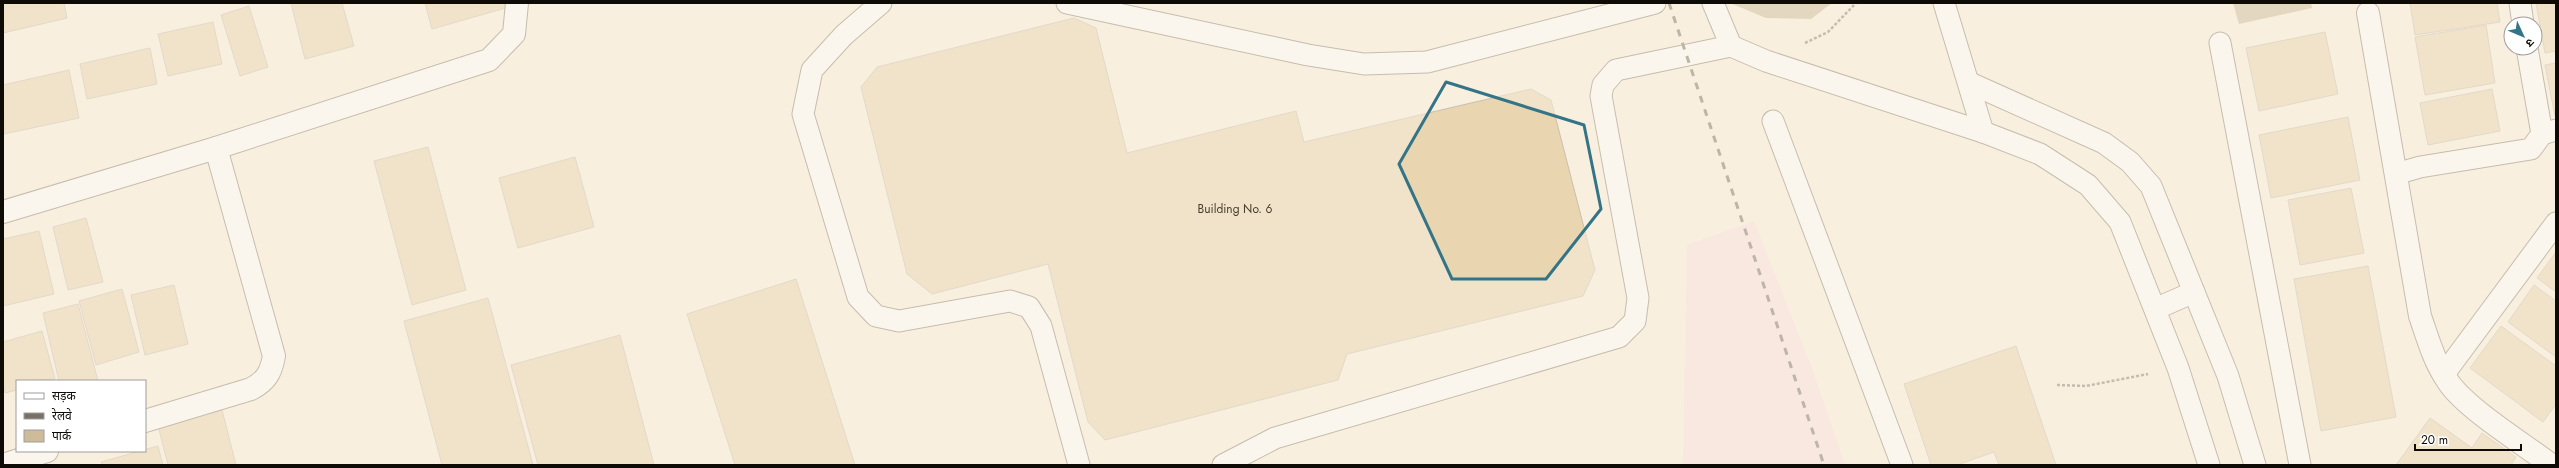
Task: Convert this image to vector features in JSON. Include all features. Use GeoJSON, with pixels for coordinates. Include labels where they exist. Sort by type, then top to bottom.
{"type":"FeatureCollection","features":[{"type":"Feature","properties":{"kind":"street"},"geometry":{"type":"LineString","coordinates":[[3,212],[216,148],[489,60],[514,34],[517,3]]}},
{"type":"Feature","properties":{"kind":"street"},"geometry":{"type":"LineString","coordinates":[[2368,13],[2420,316],[2432,355],[2449,384],[2472,406],[2551,465]]}},
{"type":"Feature","properties":{"kind":"street"},"geometry":{"type":"LineString","coordinates":[[146,421],[251,389],[262,383],[272,370],[274,356],[216,148]]}},
{"type":"Feature","properties":{"kind":"street"},"geometry":{"type":"LineString","coordinates":[[3,464],[44,452]]}},
{"type":"Feature","properties":{"kind":"lane"},"geometry":{"type":"LineString","coordinates":[[881,3],[844,35],[812,70],[803,114],[858,297],[876,316],[899,321],[1010,301],[1029,307],[1041,326],[1079,465]]}},
{"type":"Feature","properties":{"kind":"lane"},"geometry":{"type":"LineString","coordinates":[[1067,3],[1308,55],[1364,64],[1427,62],[1655,3]]}},
{"type":"Feature","properties":{"kind":"lane"},"geometry":{"type":"LineString","coordinates":[[1713,3],[1731,46]]}},
{"type":"Feature","properties":{"kind":"lane"},"geometry":{"type":"LineString","coordinates":[[1944,3],[1970,83],[1983,132]]}},
{"type":"Feature","properties":{"kind":"lane"},"geometry":{"type":"LineString","coordinates":[[2520,3],[2522,16]]}},
{"type":"Feature","properties":{"kind":"lane"},"geometry":{"type":"LineString","coordinates":[[2220,43],[2300,465]]}},
{"type":"Feature","properties":{"kind":"lane"},"geometry":{"type":"LineString","coordinates":[[1223,465],[1275,438],[1620,337],[1635,321],[1638,298],[1604,111],[1602,85],[1616,70],[1731,46],[1766,61],[1983,132],[2040,154],[2088,185],[2120,222],[2178,368],[2209,465]]}},
{"type":"Feature","properties":{"kind":"lane"},"geometry":{"type":"LineString","coordinates":[[2396,174],[2420,168],[2531,149],[2549,132],[2529,56]]}},
{"type":"Feature","properties":{"kind":"lane"},"geometry":{"type":"LineString","coordinates":[[1970,83],[2104,143],[2130,162],[2151,186],[2228,376],[2255,465]]}},
{"type":"Feature","properties":{"kind":"lane"},"geometry":{"type":"LineString","coordinates":[[1774,121],[1902,465]]}},
{"type":"Feature","properties":{"kind":"lane"},"geometry":{"type":"LineString","coordinates":[[2444,374],[2556,223]]}},
{"type":"Feature","properties":{"kind":"lane"},"geometry":{"type":"LineString","coordinates":[[2155,309],[2194,292]]}},
{"type":"Feature","properties":{"kind":"path"},"geometry":{"type":"LineString","coordinates":[[1766,61],[1828,32],[1856,3]]}},
{"type":"Feature","properties":{"kind":"path"},"geometry":{"type":"LineString","coordinates":[[2057,385],[2086,386],[2178,368]]}},
{"type":"Feature","properties":{"kind":"highlighted area"},"geometry":{"type":"Polygon","coordinates":[[[1446,82],[1584,125],[1601,209],[1546,279],[1452,279],[1399,164],[1446,82]]]}},
{"type":"Feature","properties":{"kind":"shaded area"},"geometry":{"type":"Polygon","coordinates":[[[1754,221],[1813,371],[1845,465],[1683,465],[1687,245],[1754,221]]]}},
{"type":"Feature","properties":{"kind":"green space"},"geometry":{"type":"Polygon","coordinates":[[[1730,3],[1832,3],[1811,19],[1766,18],[1730,3]]]}},
{"type":"Feature","properties":{"kind":"green space"},"geometry":{"type":"Polygon","coordinates":[[[2233,3],[2311,3],[2312,8],[2239,24],[2233,3]]]}},
{"type":"Feature","properties":{"kind":"building"},"geometry":{"type":"Polygon","coordinates":[[[3,3],[64,3],[67,18],[3,33],[3,3]]]}},
{"type":"Feature","properties":{"kind":"building"},"geometry":{"type":"Polygon","coordinates":[[[291,3],[342,3],[354,46],[305,59],[291,3]]]}},
{"type":"Feature","properties":{"kind":"building"},"geometry":{"type":"Polygon","coordinates":[[[425,3],[508,3],[509,7],[432,29],[425,3]]]}},
{"type":"Feature","properties":{"kind":"building"},"geometry":{"type":"Polygon","coordinates":[[[2410,3],[2497,3],[2500,22],[2415,35],[2410,3]]]}},
{"type":"Feature","properties":{"kind":"building"},"geometry":{"type":"Polygon","coordinates":[[[2536,3],[2556,3],[2556,51],[2545,53],[2543,42],[2543,16],[2538,16],[2536,3]]]}},
{"type":"Feature","properties":{"kind":"building"},"geometry":{"type":"Polygon","coordinates":[[[249,6],[268,67],[240,76],[221,15],[249,6]]]}},
{"type":"Feature","properties":{"kind":"building"},"geometry":{"type":"Polygon","coordinates":[[[1074,18],[1096,28],[1127,153],[1296,111],[1304,142],[1531,89],[1551,100],[1595,270],[1583,296],[1347,354],[1338,380],[1105,440],[1088,422],[1048,264],[932,294],[907,274],[861,87],[877,67],[1074,18]]]}},
{"type":"Feature","properties":{"kind":"building"},"geometry":{"type":"Polygon","coordinates":[[[213,22],[222,64],[168,76],[158,34],[213,22]]]}},
{"type":"Feature","properties":{"kind":"building"},"geometry":{"type":"Polygon","coordinates":[[[2486,25],[2495,83],[2425,95],[2415,37],[2486,25]]]}},
{"type":"Feature","properties":{"kind":"building"},"geometry":{"type":"Polygon","coordinates":[[[2325,32],[2338,94],[2259,111],[2246,48],[2325,32]]]}},
{"type":"Feature","properties":{"kind":"building"},"geometry":{"type":"Polygon","coordinates":[[[150,48],[157,84],[87,99],[80,64],[150,48]]]}},
{"type":"Feature","properties":{"kind":"building"},"geometry":{"type":"Polygon","coordinates":[[[2556,63],[2556,116],[2555,116],[2545,65],[2556,63]]]}},
{"type":"Feature","properties":{"kind":"building"},"geometry":{"type":"Polygon","coordinates":[[[69,70],[79,118],[4,134],[3,85],[69,70]]]}},
{"type":"Feature","properties":{"kind":"building"},"geometry":{"type":"Polygon","coordinates":[[[2492,89],[2500,131],[2428,145],[2420,103],[2492,89]]]}},
{"type":"Feature","properties":{"kind":"building"},"geometry":{"type":"Polygon","coordinates":[[[2348,117],[2360,180],[2271,198],[2259,135],[2348,117]]]}},
{"type":"Feature","properties":{"kind":"building"},"geometry":{"type":"Polygon","coordinates":[[[428,147],[466,290],[412,305],[374,161],[428,147]]]}},
{"type":"Feature","properties":{"kind":"building"},"geometry":{"type":"Polygon","coordinates":[[[575,157],[594,227],[518,248],[499,178],[575,157]]]}},
{"type":"Feature","properties":{"kind":"building"},"geometry":{"type":"Polygon","coordinates":[[[2351,188],[2364,253],[2300,265],[2288,200],[2351,188]]]}},
{"type":"Feature","properties":{"kind":"building"},"geometry":{"type":"Polygon","coordinates":[[[86,218],[103,282],[68,290],[53,227],[86,218]]]}},
{"type":"Feature","properties":{"kind":"building"},"geometry":{"type":"Polygon","coordinates":[[[39,231],[54,294],[3,306],[3,239],[39,231]]]}},
{"type":"Feature","properties":{"kind":"building"},"geometry":{"type":"Polygon","coordinates":[[[2556,252],[2556,292],[2537,278],[2556,252]]]}},
{"type":"Feature","properties":{"kind":"building"},"geometry":{"type":"Polygon","coordinates":[[[2368,266],[2396,417],[2321,431],[2294,279],[2368,266]]]}},
{"type":"Feature","properties":{"kind":"building"},"geometry":{"type":"Polygon","coordinates":[[[796,279],[855,465],[735,465],[687,314],[796,279]]]}},
{"type":"Feature","properties":{"kind":"building"},"geometry":{"type":"Polygon","coordinates":[[[174,285],[188,344],[145,355],[131,295],[174,285]]]}},
{"type":"Feature","properties":{"kind":"building"},"geometry":{"type":"Polygon","coordinates":[[[2534,285],[2556,301],[2556,357],[2508,322],[2534,285]]]}},
{"type":"Feature","properties":{"kind":"building"},"geometry":{"type":"Polygon","coordinates":[[[122,289],[139,352],[96,365],[79,301],[122,289]]]}},
{"type":"Feature","properties":{"kind":"building"},"geometry":{"type":"Polygon","coordinates":[[[488,298],[533,465],[442,465],[404,321],[488,298]]]}},
{"type":"Feature","properties":{"kind":"building"},"geometry":{"type":"Polygon","coordinates":[[[78,304],[98,380],[59,380],[43,313],[78,304]]]}},
{"type":"Feature","properties":{"kind":"building"},"geometry":{"type":"Polygon","coordinates":[[[2501,326],[2556,366],[2556,404],[2543,422],[2470,368],[2501,326]]]}},
{"type":"Feature","properties":{"kind":"building"},"geometry":{"type":"Polygon","coordinates":[[[42,331],[55,379],[16,380],[16,390],[5,393],[3,384],[3,342],[42,331]]]}},
{"type":"Feature","properties":{"kind":"building"},"geometry":{"type":"Polygon","coordinates":[[[620,335],[654,465],[538,465],[511,365],[620,335]]]}},
{"type":"Feature","properties":{"kind":"building"},"geometry":{"type":"Polygon","coordinates":[[[2016,346],[2056,465],[1999,465],[1994,452],[1957,465],[1931,465],[1904,384],[2016,346]]]}},
{"type":"Feature","properties":{"kind":"building"},"geometry":{"type":"Polygon","coordinates":[[[222,410],[236,465],[168,465],[158,426],[222,410]]]}},
{"type":"Feature","properties":{"kind":"building"},"geometry":{"type":"Polygon","coordinates":[[[2430,418],[2472,448],[2482,433],[2516,457],[2511,465],[2396,465],[2430,418]]]}},
{"type":"Feature","properties":{"kind":"building"},"geometry":{"type":"Polygon","coordinates":[[[158,446],[163,465],[102,465],[101,462],[137,452],[146,452],[146,449],[158,446]]]}},
{"type":"Feature","properties":{"kind":"railway"},"geometry":{"type":"LineString","coordinates":[[1669,3],[1824,465]]}}]}
